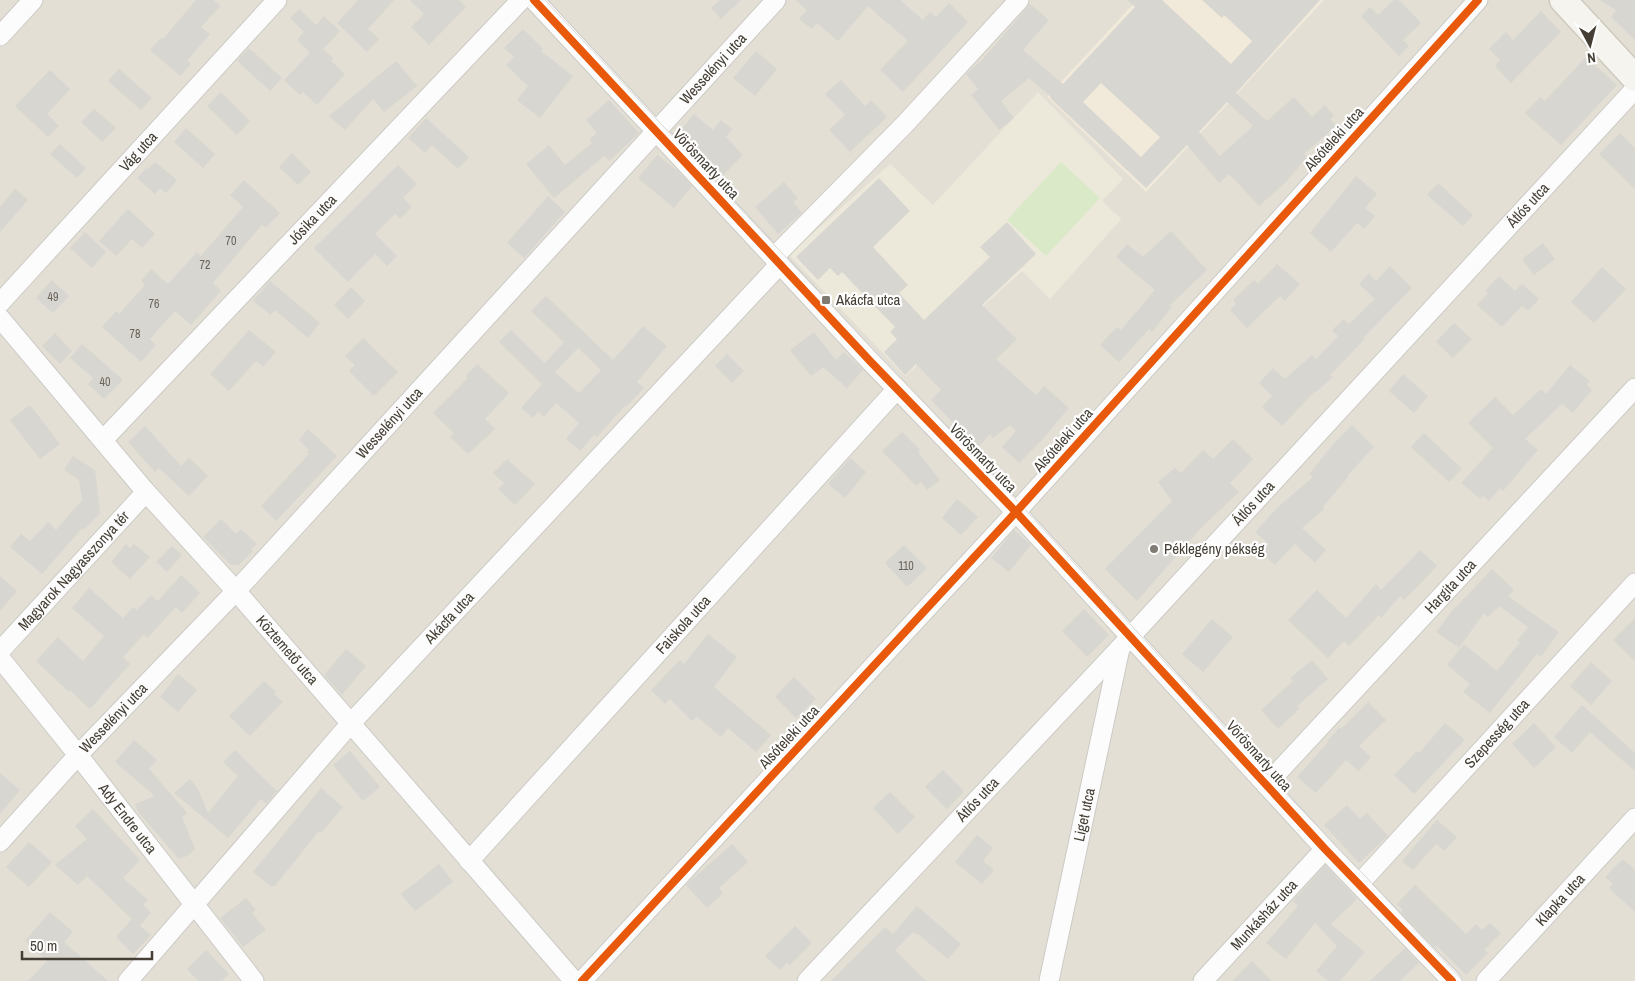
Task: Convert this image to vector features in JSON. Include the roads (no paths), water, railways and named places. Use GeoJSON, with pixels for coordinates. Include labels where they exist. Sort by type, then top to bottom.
{"type":"FeatureCollection","features":[{"type":"Feature","properties":{"kind":"street"},"geometry":{"type":"LineString","coordinates":[[0,36],[33,0]]}},
{"type":"Feature","properties":{"kind":"street","name":"Vág utca"},"geometry":{"type":"LineString","coordinates":[[0,303],[277,0]]}},
{"type":"Feature","properties":{"kind":"street","name":"Jósika utca"},"geometry":{"type":"LineString","coordinates":[[103,440],[521,0]]}},
{"type":"Feature","properties":{"kind":"street","name":"Vörösmarty utca"},"geometry":{"type":"LineString","coordinates":[[534,0],[897,389],[1016,512],[1126,642],[1266,785],[1452,981]]}},
{"type":"Feature","properties":{"kind":"street","name":"Wesselényi utca"},"geometry":{"type":"LineString","coordinates":[[0,842],[78,755],[236,591],[776,0]]}},
{"type":"Feature","properties":{"kind":"street","name":"Akácfa utca"},"geometry":{"type":"LineString","coordinates":[[128,981],[352,723],[1019,0]]}},
{"type":"Feature","properties":{"kind":"street","name":"Alsóteleki utca"},"geometry":{"type":"LineString","coordinates":[[582,981],[1016,512],[1478,0]]}},
{"type":"Feature","properties":{"kind":"street"},"geometry":{"type":"LineString","coordinates":[[1563,0],[1635,78]]}},
{"type":"Feature","properties":{"kind":"street","name":"Átlós utca"},"geometry":{"type":"LineString","coordinates":[[807,981],[1126,642],[1635,90]]}},
{"type":"Feature","properties":{"kind":"street","name":"Köztemető utca"},"geometry":{"type":"LineString","coordinates":[[0,318],[146,492],[352,723],[574,981]]}},
{"type":"Feature","properties":{"kind":"street","name":"Hargita utca"},"geometry":{"type":"LineString","coordinates":[[1266,785],[1635,388]]}},
{"type":"Feature","properties":{"kind":"street","name":"Faiskola utca"},"geometry":{"type":"LineString","coordinates":[[469,861],[897,389]]}},
{"type":"Feature","properties":{"kind":"street","name":"Magyarok Nagyasszonya tér"},"geometry":{"type":"LineString","coordinates":[[0,651],[146,492]]}},
{"type":"Feature","properties":{"kind":"street","name":"Szepesség utca"},"geometry":{"type":"LineString","coordinates":[[1358,884],[1635,583]]}},
{"type":"Feature","properties":{"kind":"street","name":"Liget utca"},"geometry":{"type":"LineString","coordinates":[[1049,981],[1126,642]]}},
{"type":"Feature","properties":{"kind":"street","name":"Ady Endre utca"},"geometry":{"type":"LineString","coordinates":[[0,658],[254,981]]}},
{"type":"Feature","properties":{"kind":"street","name":"Klapka utca"},"geometry":{"type":"LineString","coordinates":[[1486,981],[1635,818]]}},
{"type":"Feature","properties":{"kind":"street","name":"Munkásház utca"},"geometry":{"type":"LineString","coordinates":[[1203,981],[1325,849]]}},
{"type":"Feature","properties":{"kind":"tram line"},"geometry":{"type":"LineString","coordinates":[[545,0],[1022,506],[1272,779],[1463,981]]}},
{"type":"Feature","properties":{"kind":"place","name":"Akácfa utca"},"geometry":{"type":"Point","coordinates":[826,300]}},
{"type":"Feature","properties":{"kind":"place","name":"Péklegény pékség"},"geometry":{"type":"Point","coordinates":[1154,549]}}]}
